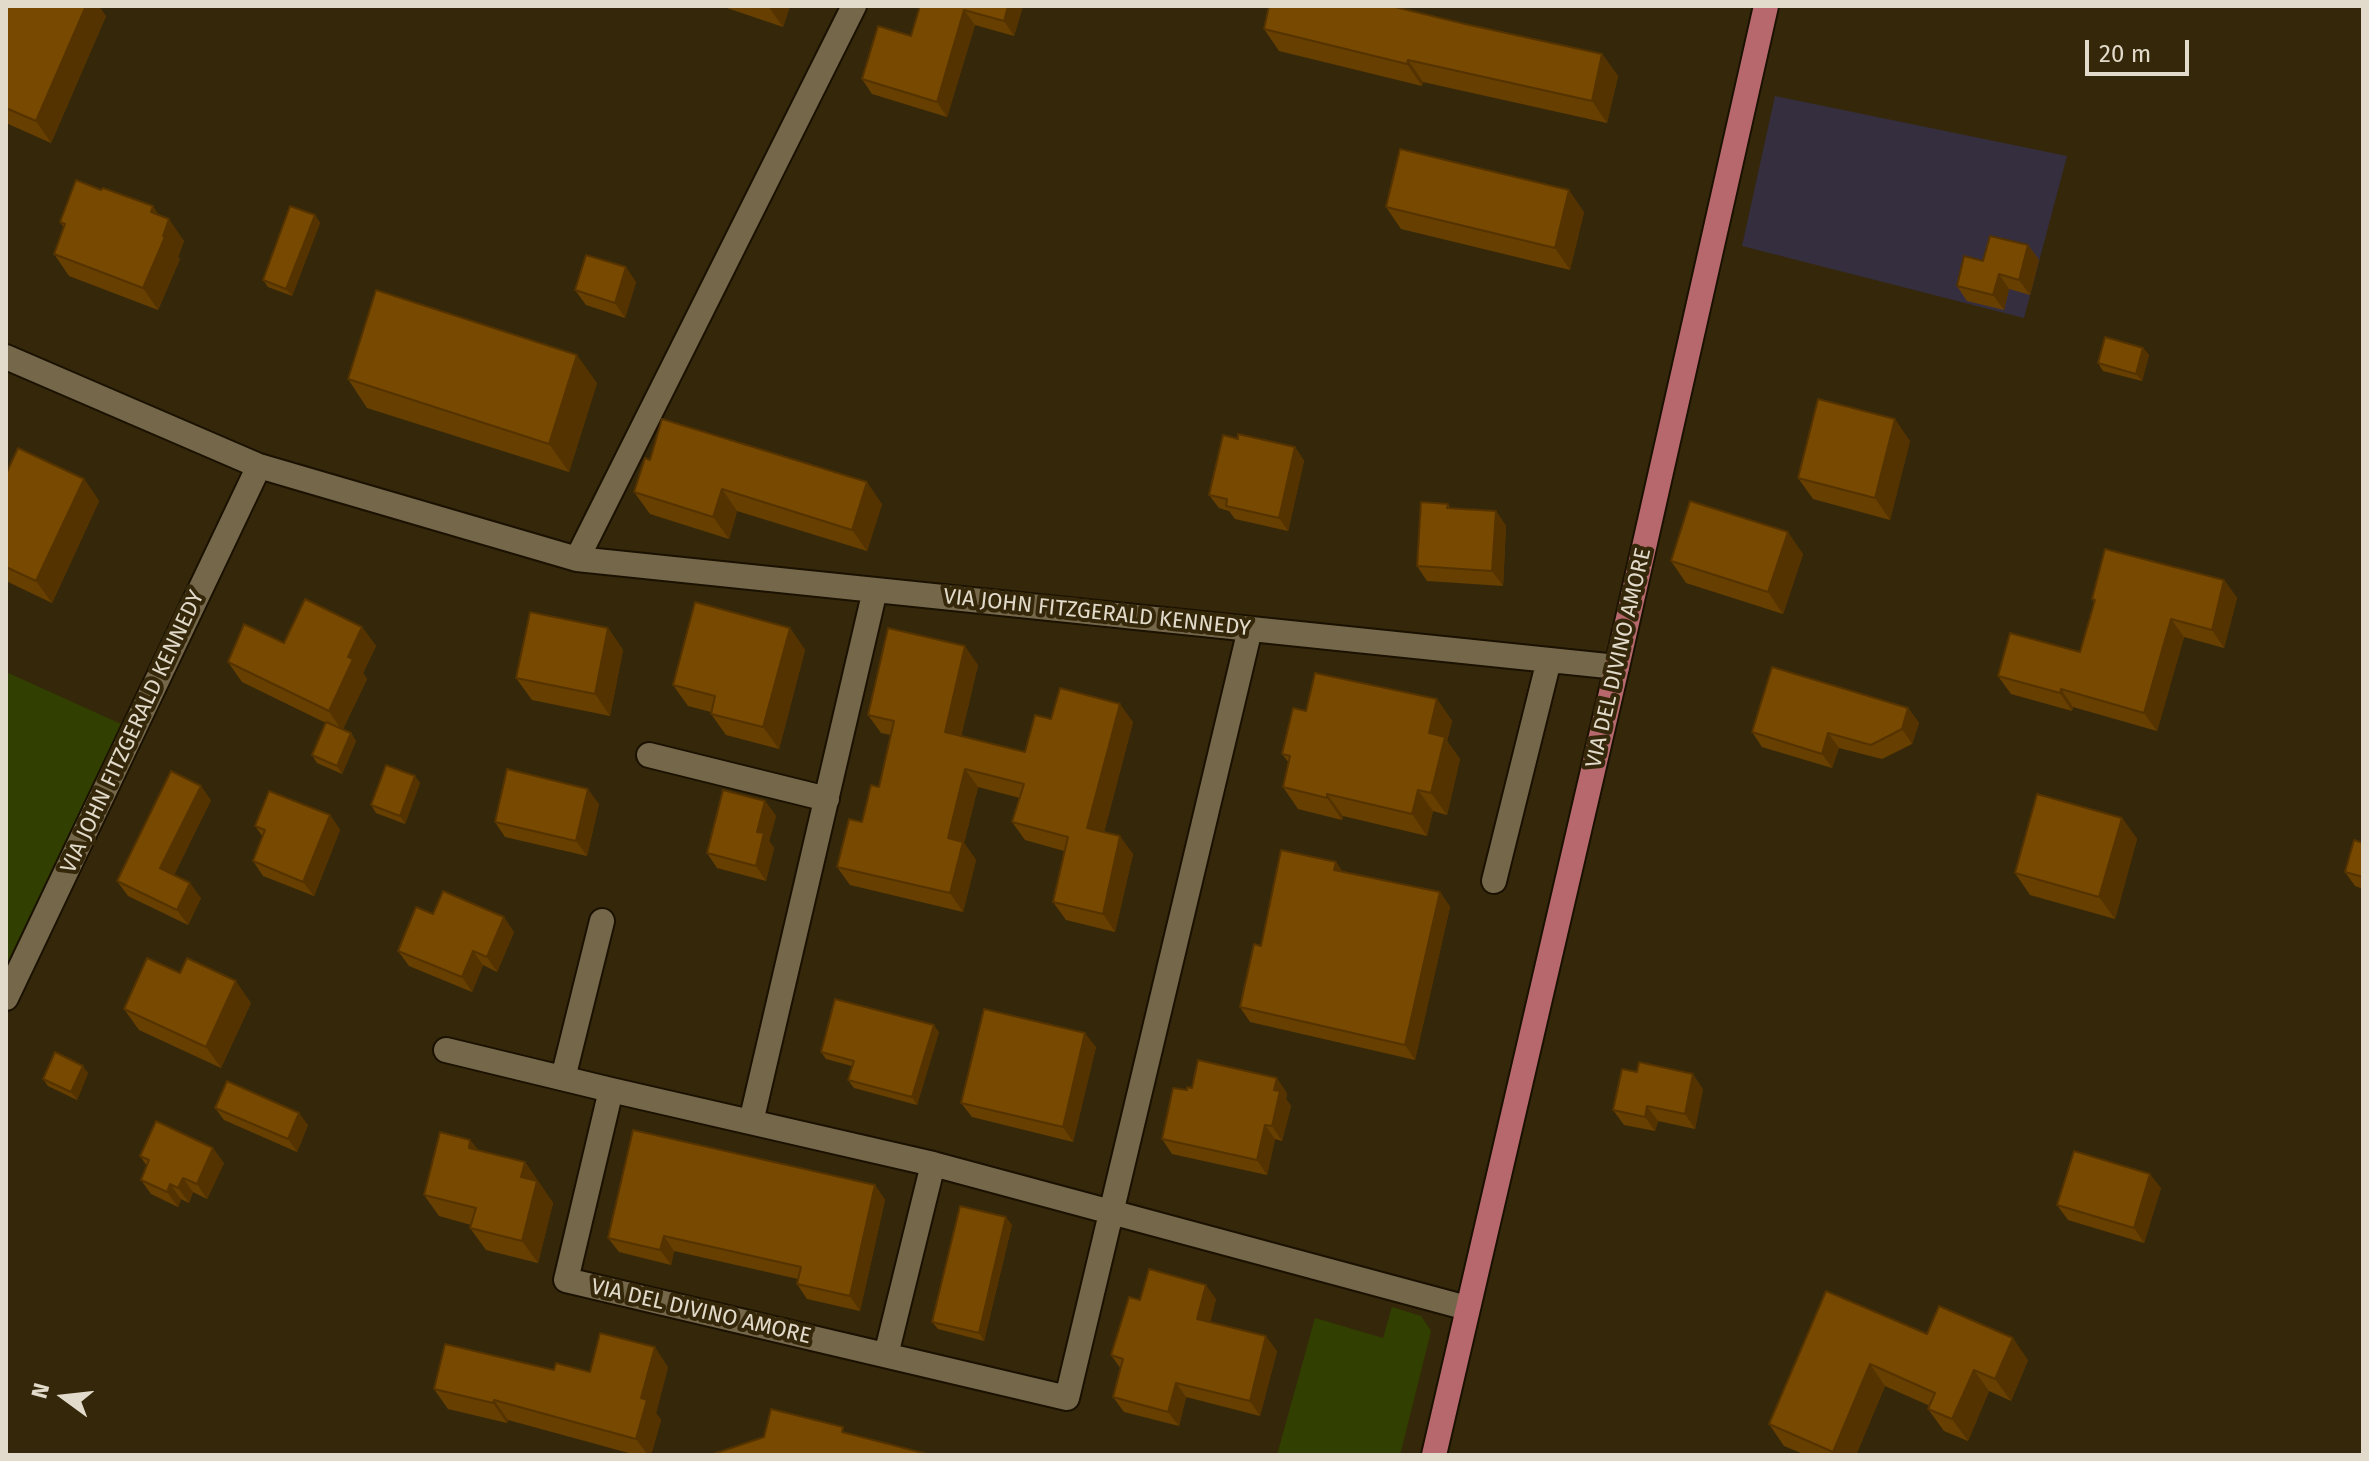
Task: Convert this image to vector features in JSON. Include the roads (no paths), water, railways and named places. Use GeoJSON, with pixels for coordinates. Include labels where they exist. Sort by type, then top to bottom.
{"type":"FeatureCollection","features":[{"type":"Feature","properties":{"kind":"main road","name":"VIA DEL DIVINO AMORE"},"geometry":{"type":"LineString","coordinates":[[1434,1455],[1766,6]]}},
{"type":"Feature","properties":{"kind":"street"},"geometry":{"type":"LineString","coordinates":[[577,559],[854,6]]}},
{"type":"Feature","properties":{"kind":"street","name":"VIA JOHN FITZGERALD KENNEDY"},"geometry":{"type":"LineString","coordinates":[[6,357],[259,466],[577,559],[1617,667]]}},
{"type":"Feature","properties":{"kind":"street","name":"VIA JOHN FITZGERALD KENNEDY"},"geometry":{"type":"LineString","coordinates":[[6,998],[259,466]]}},
{"type":"Feature","properties":{"kind":"street"},"geometry":{"type":"LineString","coordinates":[[751,1122],[875,590]]}},
{"type":"Feature","properties":{"kind":"street","name":"VIA DEL DIVINO AMORE"},"geometry":{"type":"LineString","coordinates":[[611,1090],[566,1280],[1067,1398],[1250,629]]}},
{"type":"Feature","properties":{"kind":"street"},"geometry":{"type":"LineString","coordinates":[[1494,881],[1549,660]]}},
{"type":"Feature","properties":{"kind":"street"},"geometry":{"type":"LineString","coordinates":[[649,755],[827,799]]}},
{"type":"Feature","properties":{"kind":"street"},"geometry":{"type":"LineString","coordinates":[[563,1078],[602,921]]}},
{"type":"Feature","properties":{"kind":"street"},"geometry":{"type":"LineString","coordinates":[[446,1050],[933,1164],[1467,1308]]}},
{"type":"Feature","properties":{"kind":"street"},"geometry":{"type":"LineString","coordinates":[[886,1355],[933,1164]]}}]}
